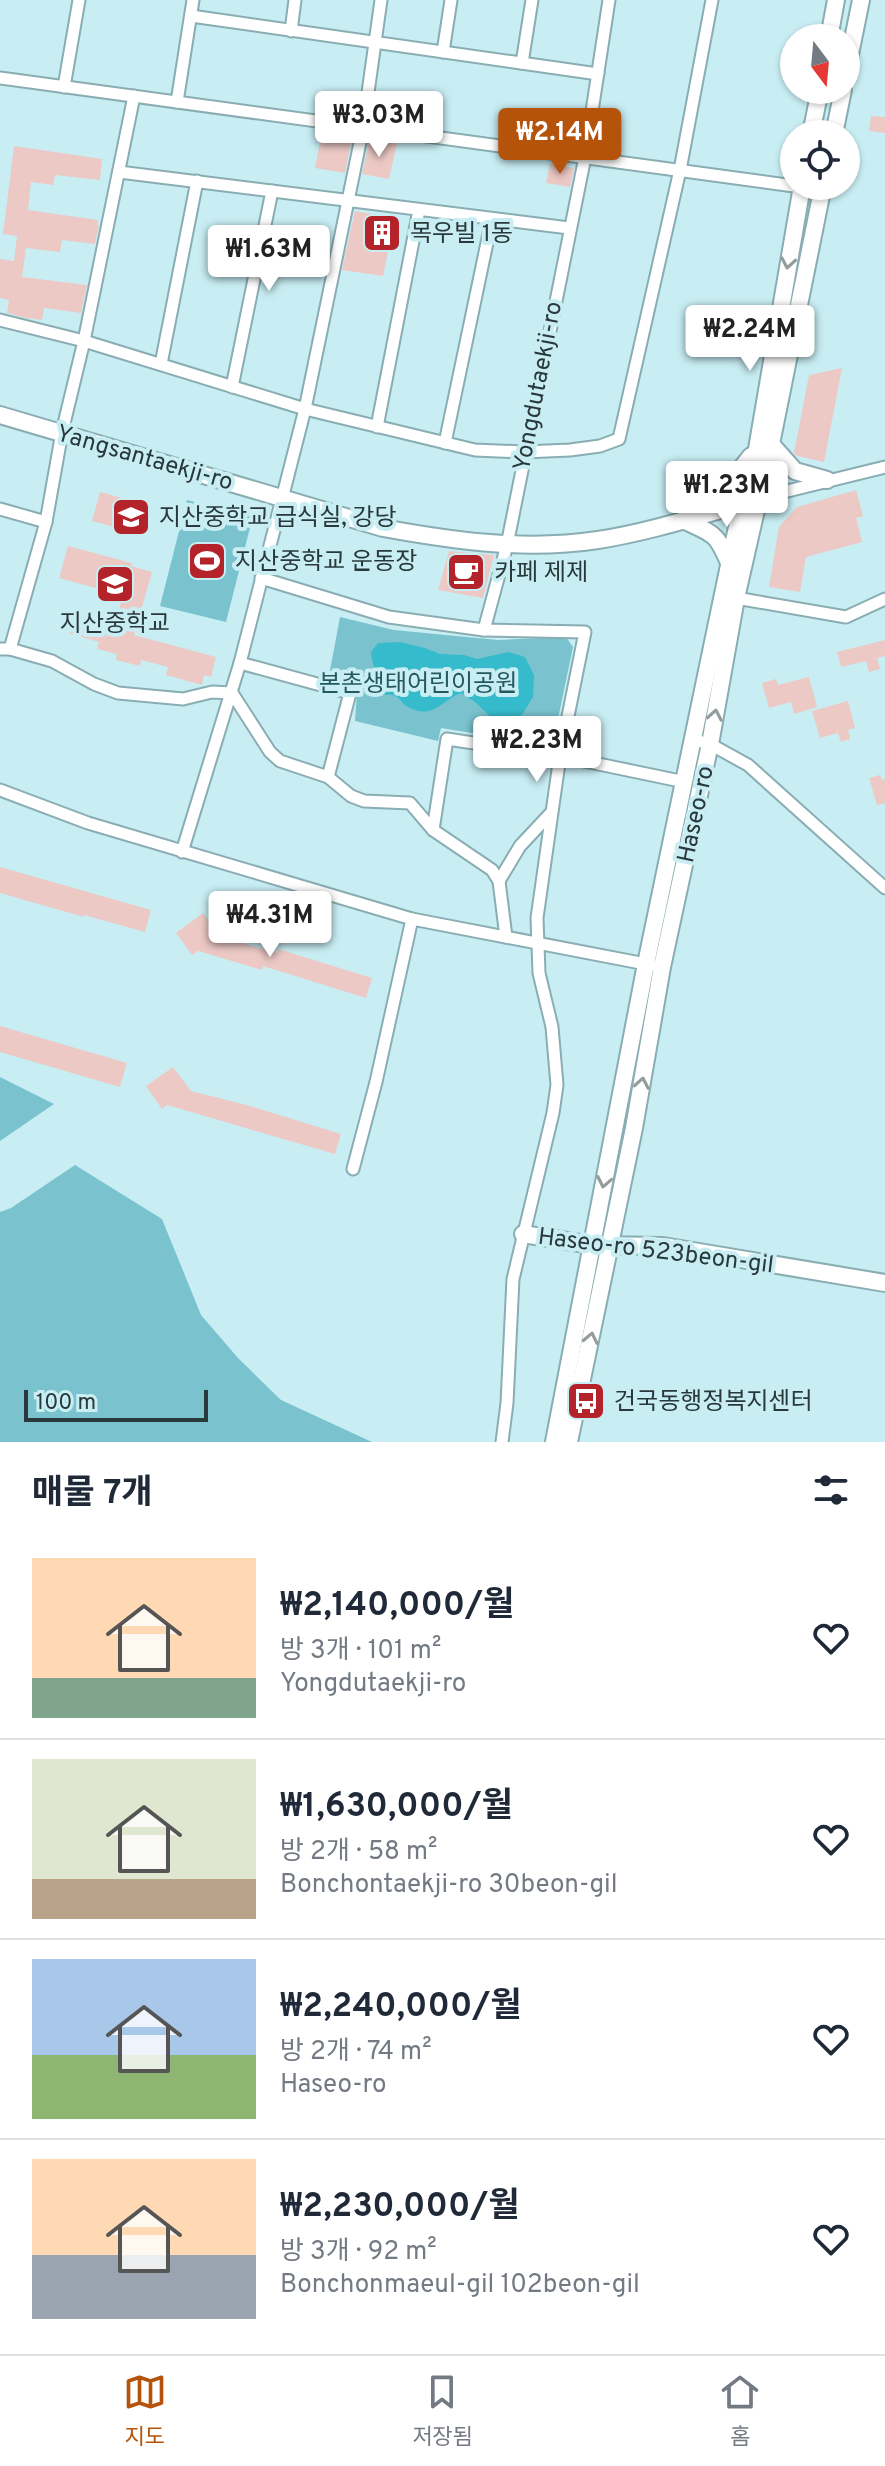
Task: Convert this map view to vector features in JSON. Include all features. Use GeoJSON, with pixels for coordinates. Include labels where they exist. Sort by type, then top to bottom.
{"type":"FeatureCollection","features":[{"type":"Feature","properties":{"kind":"main road"},"geometry":{"type":"LineString","coordinates":[[832,24],[836,0]]}},
{"type":"Feature","properties":{"kind":"main road"},"geometry":{"type":"LineString","coordinates":[[856,24],[861,0]]}},
{"type":"Feature","properties":{"kind":"main road","name":"Haseo-ro"},"geometry":{"type":"LineString","coordinates":[[554,1442],[592,1245],[759,498],[796,200]]}},
{"type":"Feature","properties":{"kind":"main road","name":"Haseo-ro"},"geometry":{"type":"LineString","coordinates":[[569,1442],[634,1128],[654,965],[685,782],[702,742],[742,503],[764,446],[820,200]]}},
{"type":"Feature","properties":{"kind":"main road","name":"Yangsantaekji-ro"},"geometry":{"type":"LineString","coordinates":[[0,415],[383,528],[439,538],[507,545],[596,541],[646,531],[759,498]]}},
{"type":"Feature","properties":{"kind":"main road"},"geometry":{"type":"LineString","coordinates":[[730,565],[720,541],[683,520],[727,486],[764,446],[795,471],[827,480]]}},
{"type":"Feature","properties":{"kind":"main road","name":"Haseo-ro 523beon-gil"},"geometry":{"type":"LineString","coordinates":[[523,1234],[610,1247],[663,1246],[885,1283]]}},
{"type":"Feature","properties":{"kind":"street"},"geometry":{"type":"LineString","coordinates":[[64,87],[79,0]]}},
{"type":"Feature","properties":{"kind":"street"},"geometry":{"type":"LineString","coordinates":[[177,102],[193,0]]}},
{"type":"Feature","properties":{"kind":"street"},"geometry":{"type":"LineString","coordinates":[[291,31],[295,0]]}},
{"type":"Feature","properties":{"kind":"street"},"geometry":{"type":"LineString","coordinates":[[182,852],[232,693],[305,409],[363,128],[381,0]]}},
{"type":"Feature","properties":{"kind":"street"},"geometry":{"type":"LineString","coordinates":[[443,52],[451,0]]}},
{"type":"Feature","properties":{"kind":"street"},"geometry":{"type":"LineString","coordinates":[[522,63],[532,0]]}},
{"type":"Feature","properties":{"kind":"street","name":"Yongdutaekji-ro"},"geometry":{"type":"LineString","coordinates":[[484,630],[507,545],[585,157],[609,0]]}},
{"type":"Feature","properties":{"kind":"street"},"geometry":{"type":"LineString","coordinates":[[0,320],[84,341],[305,409],[475,450],[570,450],[600,446],[619,439],[680,170],[712,0]]}},
{"type":"Feature","properties":{"kind":"street"},"geometry":{"type":"LineString","coordinates":[[191,16],[598,74]]}},
{"type":"Feature","properties":{"kind":"street"},"geometry":{"type":"LineString","coordinates":[[0,78],[780,184]]}},
{"type":"Feature","properties":{"kind":"street"},"geometry":{"type":"LineString","coordinates":[[134,96],[84,341],[62,432],[46,522],[5,649],[52,661],[118,693],[183,699],[212,692],[232,693]]}},
{"type":"Feature","properties":{"kind":"street"},"geometry":{"type":"LineString","coordinates":[[119,172],[569,228]]}},
{"type":"Feature","properties":{"kind":"street"},"geometry":{"type":"LineString","coordinates":[[161,364],[197,181]]}},
{"type":"Feature","properties":{"kind":"street"},"geometry":{"type":"LineString","coordinates":[[232,387],[272,191]]}},
{"type":"Feature","properties":{"kind":"street"},"geometry":{"type":"LineString","coordinates":[[377,427],[419,210]]}},
{"type":"Feature","properties":{"kind":"street"},"geometry":{"type":"LineString","coordinates":[[445,443],[492,219]]}},
{"type":"Feature","properties":{"kind":"street"},"geometry":{"type":"LineString","coordinates":[[759,498],[885,467]]}},
{"type":"Feature","properties":{"kind":"street"},"geometry":{"type":"LineString","coordinates":[[0,509],[46,522]]}},
{"type":"Feature","properties":{"kind":"street"},"geometry":{"type":"LineString","coordinates":[[261,578],[389,617],[484,630],[585,632],[550,813],[549,841],[537,918],[539,973],[552,1027],[557,1085],[513,1279],[502,1442]]}},
{"type":"Feature","properties":{"kind":"street"},"geometry":{"type":"LineString","coordinates":[[736,598],[846,617],[885,599]]}},
{"type":"Feature","properties":{"kind":"street"},"geometry":{"type":"LineString","coordinates":[[240,663],[350,693],[328,777]]}},
{"type":"Feature","properties":{"kind":"street"},"geometry":{"type":"LineString","coordinates":[[232,693],[270,752],[280,761],[328,777],[351,796],[364,801],[410,803],[433,830],[492,870],[499,881],[506,937]]}},
{"type":"Feature","properties":{"kind":"street"},"geometry":{"type":"LineString","coordinates":[[433,830],[447,739],[560,756],[685,782]]}},
{"type":"Feature","properties":{"kind":"street"},"geometry":{"type":"LineString","coordinates":[[702,742],[748,765],[885,888]]}},
{"type":"Feature","properties":{"kind":"street"},"geometry":{"type":"LineString","coordinates":[[0,790],[88,823],[412,919],[654,965]]}},
{"type":"Feature","properties":{"kind":"street"},"geometry":{"type":"LineString","coordinates":[[499,881],[520,846],[550,813]]}},
{"type":"Feature","properties":{"kind":"street"},"geometry":{"type":"LineString","coordinates":[[353,1169],[376,1082],[412,919]]}},
{"type":"Feature","properties":{"kind":"green space","name":"지산중학교 운동장"},"geometry":{"type":"Polygon","coordinates":[[[187,500],[253,516],[226,622],[160,606],[187,500]]]}},
{"type":"Feature","properties":{"kind":"green space","name":"본촌생태어린이공원"},"geometry":{"type":"Polygon","coordinates":[[[340,617],[394,630],[498,640],[566,637],[573,647],[554,738],[546,745],[441,728],[438,741],[355,721],[357,692],[328,681],[340,617]]]}},
{"type":"Feature","properties":{"kind":"green space"},"geometry":{"type":"Polygon","coordinates":[[[0,1077],[54,1104],[0,1141],[0,1077]]]}},
{"type":"Feature","properties":{"kind":"green space"},"geometry":{"type":"Polygon","coordinates":[[[75,1165],[162,1219],[201,1315],[238,1358],[281,1400],[372,1442],[0,1442],[0,1212],[11,1208],[75,1165]]]}},
{"type":"Feature","properties":{"kind":"shaded area"},"geometry":{"type":"Polygon","coordinates":[[[400,642],[440,654],[477,659],[508,652],[525,657],[534,675],[533,697],[522,715],[509,722],[493,719],[461,693],[430,710],[408,707],[395,696],[375,692],[376,675],[371,652],[378,643],[400,642]]]}},
{"type":"Feature","properties":{"kind":"building"},"geometry":{"type":"Polygon","coordinates":[[[871,116],[885,117],[885,133],[869,131],[871,116]]]}},
{"type":"Feature","properties":{"kind":"building"},"geometry":{"type":"Polygon","coordinates":[[[321,137],[351,143],[345,173],[315,168],[321,137]]]}},
{"type":"Feature","properties":{"kind":"building"},"geometry":{"type":"Polygon","coordinates":[[[370,138],[397,144],[389,179],[362,174],[370,138]]]}},
{"type":"Feature","properties":{"kind":"building"},"geometry":{"type":"Polygon","coordinates":[[[14,146],[102,159],[100,180],[55,175],[53,185],[31,182],[28,210],[98,220],[95,244],[62,240],[60,252],[26,248],[22,277],[87,285],[81,313],[44,308],[42,320],[26,318],[7,313],[9,300],[0,298],[0,259],[14,261],[17,236],[3,234],[14,146]]]}},
{"type":"Feature","properties":{"kind":"building"},"geometry":{"type":"Polygon","coordinates":[[[550,164],[574,168],[570,187],[546,183],[550,164]]]}},
{"type":"Feature","properties":{"kind":"building"},"geometry":{"type":"Polygon","coordinates":[[[355,211],[395,218],[383,276],[342,270],[355,211]]]}},
{"type":"Feature","properties":{"kind":"building"},"geometry":{"type":"Polygon","coordinates":[[[842,368],[824,462],[797,456],[794,453],[809,375],[842,368]]]}},
{"type":"Feature","properties":{"kind":"building"},"geometry":{"type":"Polygon","coordinates":[[[856,490],[863,516],[856,518],[862,542],[806,557],[800,592],[769,587],[779,527],[797,507],[856,490]]]}},
{"type":"Feature","properties":{"kind":"building"},"geometry":{"type":"Polygon","coordinates":[[[100,492],[148,505],[140,534],[92,521],[100,492]]]}},
{"type":"Feature","properties":{"kind":"building","name":"지산중학교"},"geometry":{"type":"Polygon","coordinates":[[[68,546],[132,563],[131,566],[152,572],[134,635],[216,657],[211,677],[204,675],[202,685],[166,675],[168,667],[141,660],[140,666],[116,660],[117,654],[97,649],[99,642],[70,634],[75,615],[114,626],[121,602],[101,596],[103,590],[59,578],[68,546]]]}},
{"type":"Feature","properties":{"kind":"building","name":"카페 제제"},"geometry":{"type":"Polygon","coordinates":[[[449,551],[494,555],[483,598],[438,590],[449,551]]]}},
{"type":"Feature","properties":{"kind":"building"},"geometry":{"type":"Polygon","coordinates":[[[885,640],[885,656],[877,658],[880,669],[869,672],[866,661],[841,667],[837,652],[885,640]]]}},
{"type":"Feature","properties":{"kind":"building"},"geometry":{"type":"Polygon","coordinates":[[[809,677],[817,707],[794,714],[791,702],[769,708],[762,683],[776,679],[778,685],[809,677]]]}},
{"type":"Feature","properties":{"kind":"building"},"geometry":{"type":"Polygon","coordinates":[[[848,701],[855,728],[848,730],[850,739],[841,742],[838,733],[820,738],[812,711],[848,701]]]}},
{"type":"Feature","properties":{"kind":"building"},"geometry":{"type":"Polygon","coordinates":[[[880,775],[882,780],[885,779],[885,803],[877,805],[869,778],[880,775]]]}},
{"type":"Feature","properties":{"kind":"building"},"geometry":{"type":"Polygon","coordinates":[[[0,867],[151,910],[145,932],[0,893],[0,867]]]}},
{"type":"Feature","properties":{"kind":"building"},"geometry":{"type":"Polygon","coordinates":[[[203,913],[221,937],[277,953],[278,949],[372,978],[366,998],[263,966],[262,970],[198,951],[192,955],[176,933],[203,913]]]}},
{"type":"Feature","properties":{"kind":"building"},"geometry":{"type":"Polygon","coordinates":[[[0,1026],[127,1063],[120,1087],[0,1052],[0,1026]]]}},
{"type":"Feature","properties":{"kind":"building"},"geometry":{"type":"Polygon","coordinates":[[[173,1067],[191,1091],[341,1134],[335,1154],[167,1105],[162,1109],[146,1086],[173,1067]]]}},
{"type":"Feature","properties":{"kind":"place","name":"목우빌 1동"},"geometry":{"type":"Point","coordinates":[382,233]}},
{"type":"Feature","properties":{"kind":"place","name":"지산중학교 급식실, 강당"},"geometry":{"type":"Point","coordinates":[131,517]}},
{"type":"Feature","properties":{"kind":"place","name":"지산중학교 운동장"},"geometry":{"type":"Point","coordinates":[207,561]}},
{"type":"Feature","properties":{"kind":"place","name":"카페 제제"},"geometry":{"type":"Point","coordinates":[466,572]}},
{"type":"Feature","properties":{"kind":"place","name":"지산중학교"},"geometry":{"type":"Point","coordinates":[115,584]}},
{"type":"Feature","properties":{"kind":"place","name":"건국동행정복지센터"},"geometry":{"type":"Point","coordinates":[586,1401]}}]}
